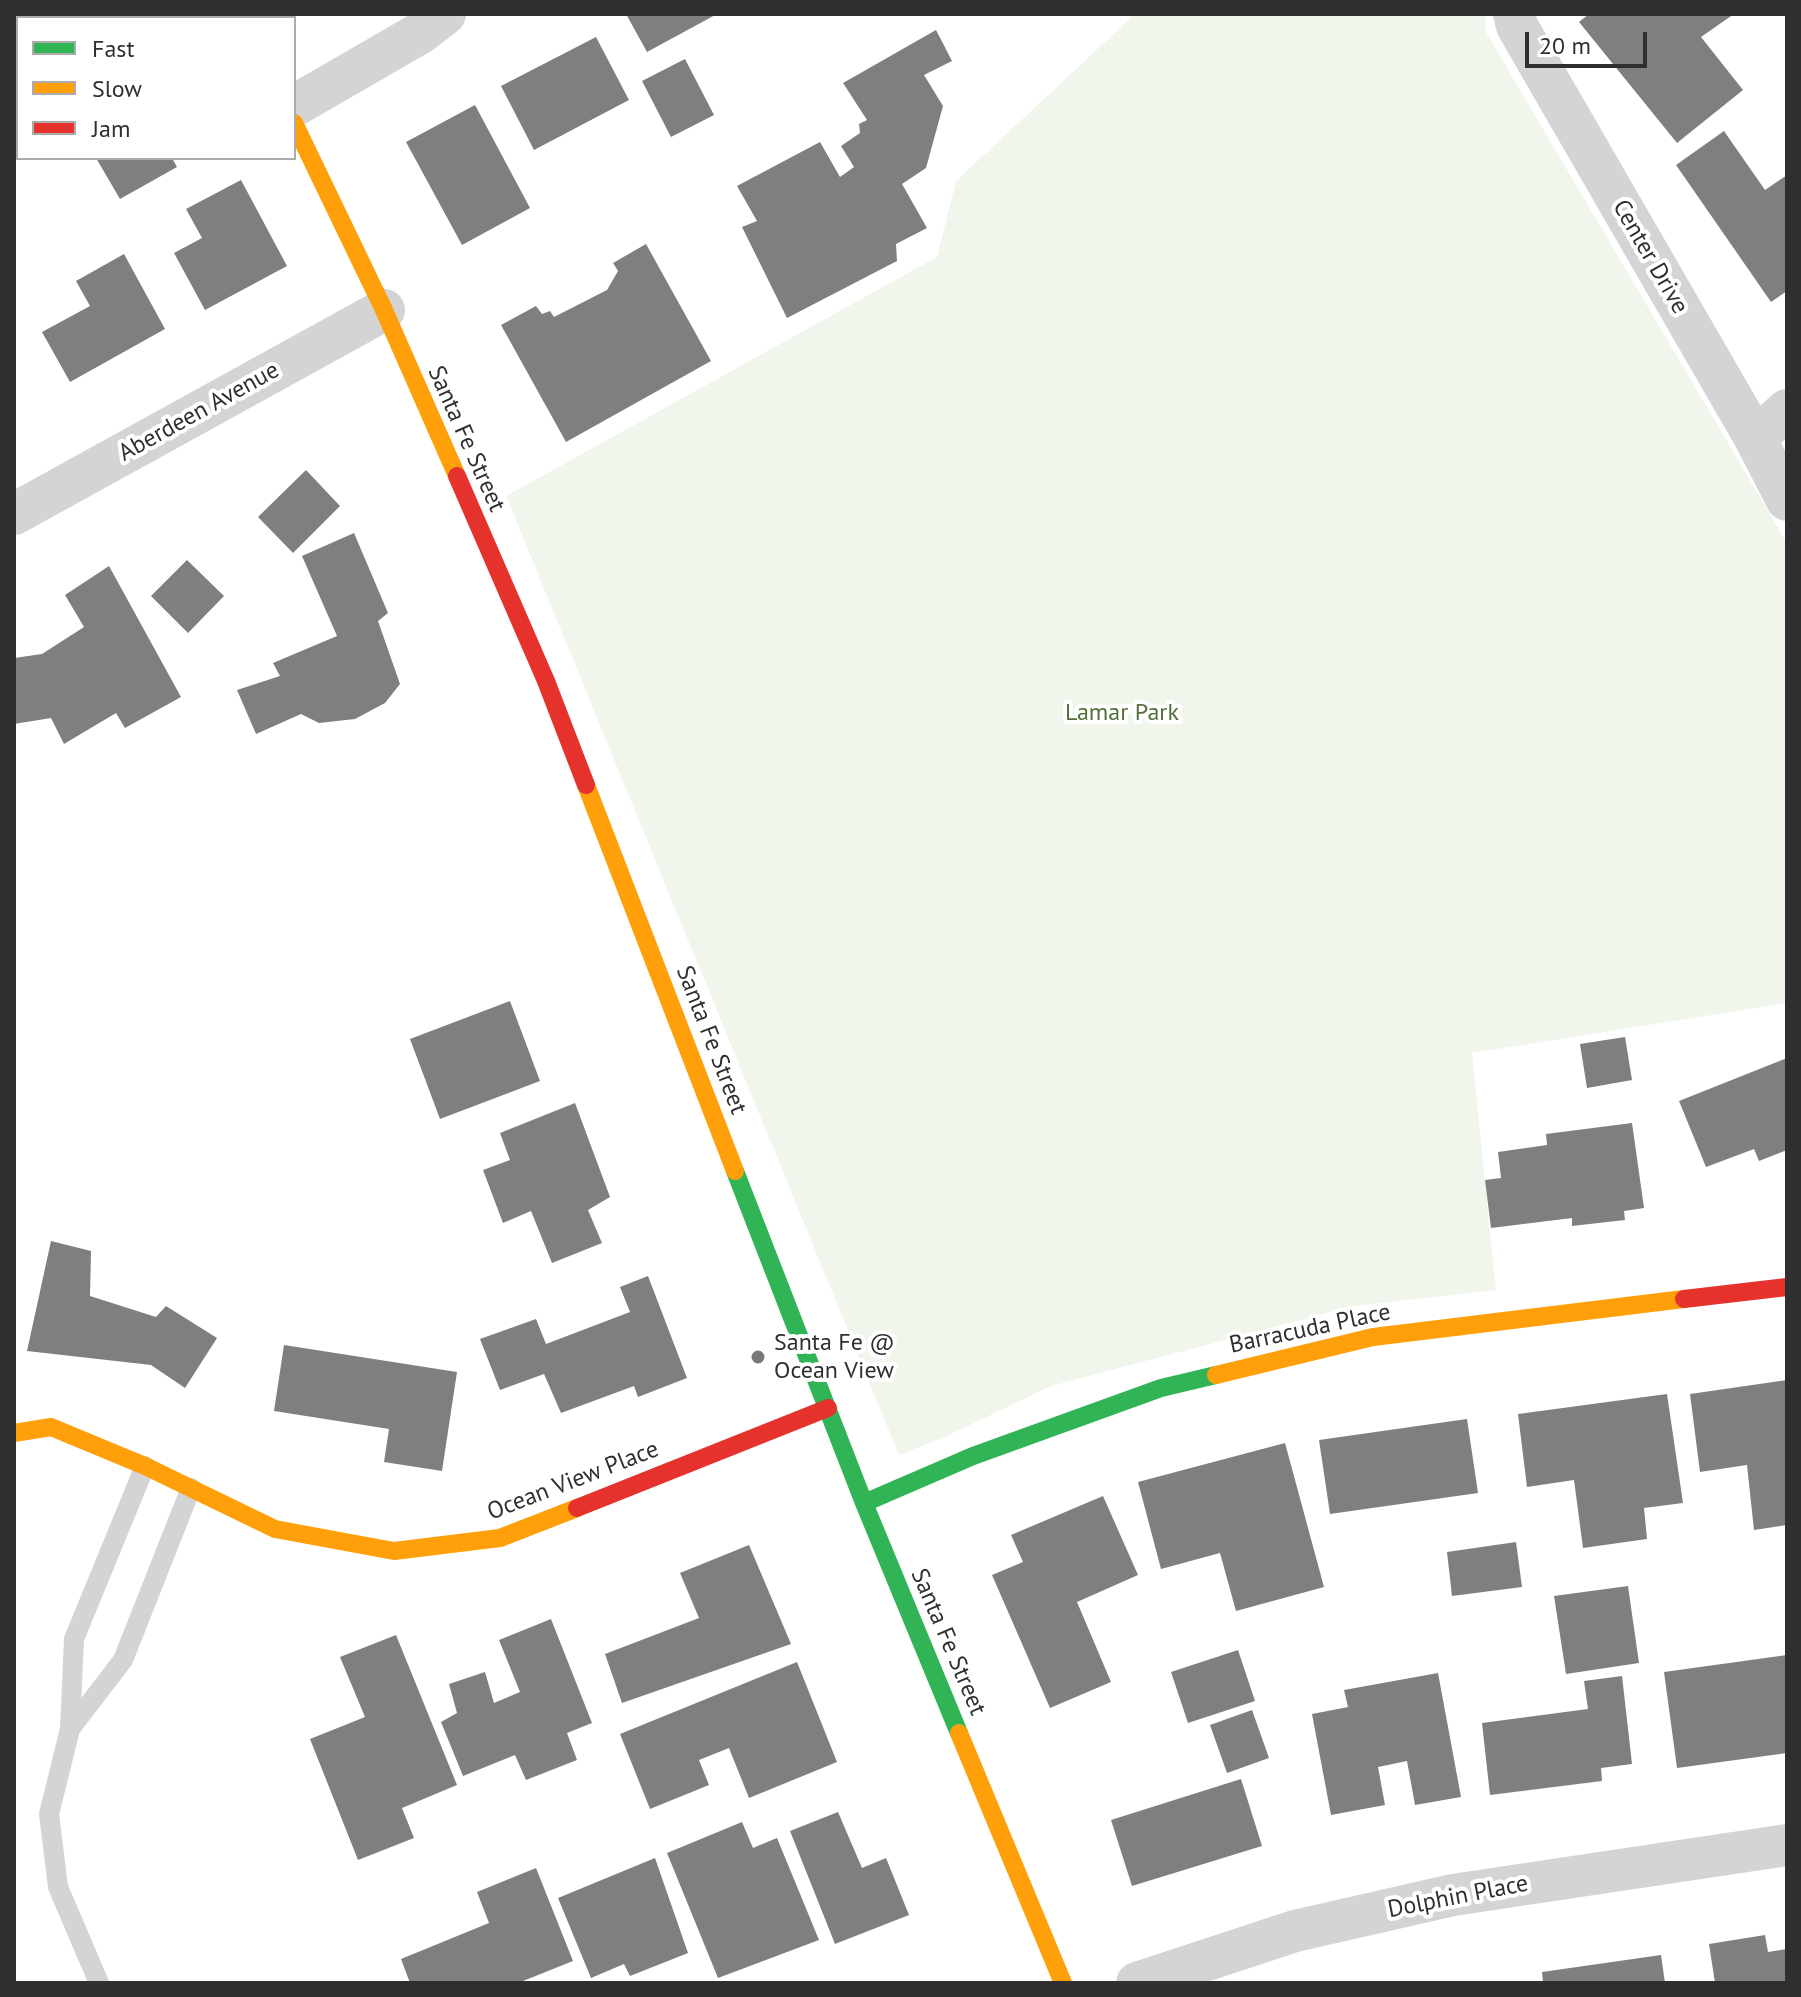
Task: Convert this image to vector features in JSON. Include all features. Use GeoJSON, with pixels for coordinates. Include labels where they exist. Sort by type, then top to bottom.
{"type":"FeatureCollection","features":[{"type":"Feature","properties":{"kind":"street"},"geometry":{"type":"LineString","coordinates":[[296,105],[422,32],[445,14]]}},
{"type":"Feature","properties":{"kind":"street","name":"Center Drive"},"geometry":{"type":"LineString","coordinates":[[1514,14],[1517,26],[1755,438],[1787,500]]}},
{"type":"Feature","properties":{"kind":"street","name":"Santa Fe Street"},"geometry":{"type":"LineString","coordinates":[[296,127],[384,310],[546,681],[864,1503],[1063,1983]]}},
{"type":"Feature","properties":{"kind":"street","name":"Aberdeen Avenue"},"geometry":{"type":"LineString","coordinates":[[14,514],[384,310]]}},
{"type":"Feature","properties":{"kind":"street"},"geometry":{"type":"LineString","coordinates":[[1755,438],[1787,410]]}},
{"type":"Feature","properties":{"kind":"street","name":"Barracuda Place"},"geometry":{"type":"LineString","coordinates":[[864,1503],[973,1456],[1161,1388],[1373,1337],[1787,1287]]}},
{"type":"Feature","properties":{"kind":"street","name":"Ocean View Place"},"geometry":{"type":"LineString","coordinates":[[14,1433],[51,1427],[145,1466],[275,1529],[394,1551],[500,1538],[828,1408]]}},
{"type":"Feature","properties":{"kind":"street","name":"Dolphin Place"},"geometry":{"type":"LineString","coordinates":[[1137,1983],[1295,1931],[1453,1895],[1787,1845]]}},
{"type":"Feature","properties":{"kind":"lane"},"geometry":{"type":"LineString","coordinates":[[99,1983],[58,1887],[49,1814],[70,1729],[74,1639],[145,1466]]}},
{"type":"Feature","properties":{"kind":"lane"},"geometry":{"type":"LineString","coordinates":[[70,1729],[123,1660],[191,1488]]}},
{"type":"Feature","properties":{"kind":"green space","name":"Lamar Park"},"geometry":{"type":"Polygon","coordinates":[[[1135,14],[1485,14],[1486,32],[1787,543],[1787,1003],[1472,1053],[1496,1290],[1354,1306],[1051,1386],[947,1436],[899,1455],[506,496],[937,257],[956,181],[1135,14]]]}},
{"type":"Feature","properties":{"kind":"building"},"geometry":{"type":"Polygon","coordinates":[[[626,14],[717,14],[647,52],[626,14]]]}},
{"type":"Feature","properties":{"kind":"building"},"geometry":{"type":"Polygon","coordinates":[[[1589,14],[1734,14],[1701,37],[1743,90],[1677,143],[1579,22],[1589,14]]]}},
{"type":"Feature","properties":{"kind":"building"},"geometry":{"type":"Polygon","coordinates":[[[936,30],[952,61],[924,75],[943,106],[926,168],[902,184],[927,228],[896,244],[897,261],[787,318],[742,227],[757,221],[737,186],[820,142],[840,177],[854,167],[841,146],[860,133],[859,124],[867,120],[843,83],[936,30]]]}},
{"type":"Feature","properties":{"kind":"building"},"geometry":{"type":"Polygon","coordinates":[[[596,37],[629,100],[534,150],[501,86],[596,37]]]}},
{"type":"Feature","properties":{"kind":"building"},"geometry":{"type":"Polygon","coordinates":[[[685,59],[714,115],[671,137],[642,81],[685,59]]]}},
{"type":"Feature","properties":{"kind":"building"},"geometry":{"type":"Polygon","coordinates":[[[475,105],[530,208],[462,245],[406,142],[475,105]]]}},
{"type":"Feature","properties":{"kind":"building"},"geometry":{"type":"Polygon","coordinates":[[[1724,131],[1765,190],[1787,175],[1787,291],[1771,302],[1676,165],[1724,131]]]}},
{"type":"Feature","properties":{"kind":"building"},"geometry":{"type":"Polygon","coordinates":[[[97,160],[173,160],[177,167],[120,199],[97,160]]]}},
{"type":"Feature","properties":{"kind":"building"},"geometry":{"type":"Polygon","coordinates":[[[241,180],[287,266],[205,310],[174,253],[202,238],[186,209],[241,180]]]}},
{"type":"Feature","properties":{"kind":"building"},"geometry":{"type":"Polygon","coordinates":[[[646,244],[711,361],[566,442],[501,325],[536,306],[542,314],[550,311],[554,317],[607,290],[618,271],[613,263],[646,244]]]}},
{"type":"Feature","properties":{"kind":"building"},"geometry":{"type":"Polygon","coordinates":[[[124,254],[165,329],[70,382],[42,332],[90,306],[76,281],[124,254]]]}},
{"type":"Feature","properties":{"kind":"building"},"geometry":{"type":"Polygon","coordinates":[[[306,470],[340,506],[293,553],[258,517],[306,470]]]}},
{"type":"Feature","properties":{"kind":"building"},"geometry":{"type":"Polygon","coordinates":[[[354,533],[388,613],[378,621],[400,684],[385,703],[355,719],[319,723],[301,714],[256,734],[237,690],[280,676],[273,663],[337,636],[302,556],[354,533]]]}},
{"type":"Feature","properties":{"kind":"building"},"geometry":{"type":"Polygon","coordinates":[[[187,560],[224,596],[188,633],[151,596],[187,560]]]}},
{"type":"Feature","properties":{"kind":"building"},"geometry":{"type":"Polygon","coordinates":[[[109,566],[181,697],[125,728],[116,713],[64,744],[51,718],[14,724],[14,658],[42,654],[84,627],[65,595],[109,566]]]}},
{"type":"Feature","properties":{"kind":"building"},"geometry":{"type":"Polygon","coordinates":[[[510,1001],[540,1081],[440,1119],[410,1039],[510,1001]]]}},
{"type":"Feature","properties":{"kind":"building"},"geometry":{"type":"Polygon","coordinates":[[[1625,1037],[1632,1080],[1587,1088],[1580,1044],[1625,1037]]]}},
{"type":"Feature","properties":{"kind":"building"},"geometry":{"type":"Polygon","coordinates":[[[1787,1058],[1787,1150],[1759,1161],[1754,1149],[1706,1167],[1679,1101],[1787,1058]]]}},
{"type":"Feature","properties":{"kind":"building"},"geometry":{"type":"Polygon","coordinates":[[[575,1103],[610,1197],[588,1210],[602,1243],[552,1263],[531,1211],[503,1223],[483,1170],[510,1160],[500,1133],[575,1103]]]}},
{"type":"Feature","properties":{"kind":"building"},"geometry":{"type":"Polygon","coordinates":[[[1632,1123],[1644,1208],[1624,1211],[1625,1220],[1572,1226],[1572,1218],[1491,1228],[1485,1180],[1501,1178],[1498,1152],[1547,1145],[1546,1134],[1632,1123]]]}},
{"type":"Feature","properties":{"kind":"building"},"geometry":{"type":"Polygon","coordinates":[[[51,1241],[91,1251],[90,1296],[156,1317],[166,1306],[217,1338],[185,1388],[151,1365],[27,1351],[51,1241]]]}},
{"type":"Feature","properties":{"kind":"building"},"geometry":{"type":"Polygon","coordinates":[[[648,1276],[687,1378],[638,1397],[634,1386],[561,1413],[544,1374],[500,1390],[480,1339],[536,1319],[546,1344],[630,1312],[620,1287],[648,1276]]]}},
{"type":"Feature","properties":{"kind":"building"},"geometry":{"type":"Polygon","coordinates":[[[284,1345],[457,1372],[442,1471],[384,1462],[389,1429],[274,1411],[284,1345]]]}},
{"type":"Feature","properties":{"kind":"building"},"geometry":{"type":"Polygon","coordinates":[[[1787,1380],[1787,1525],[1754,1530],[1747,1465],[1700,1472],[1690,1394],[1787,1380]]]}},
{"type":"Feature","properties":{"kind":"building"},"geometry":{"type":"Polygon","coordinates":[[[1667,1394],[1683,1503],[1644,1508],[1647,1539],[1583,1548],[1574,1480],[1527,1487],[1518,1414],[1667,1394]]]}},
{"type":"Feature","properties":{"kind":"building"},"geometry":{"type":"Polygon","coordinates":[[[1467,1419],[1478,1493],[1330,1514],[1319,1440],[1467,1419]]]}},
{"type":"Feature","properties":{"kind":"building"},"geometry":{"type":"Polygon","coordinates":[[[1285,1443],[1324,1587],[1236,1611],[1220,1553],[1161,1569],[1138,1482],[1285,1443]]]}},
{"type":"Feature","properties":{"kind":"building"},"geometry":{"type":"Polygon","coordinates":[[[1103,1496],[1138,1575],[1077,1602],[1111,1682],[1050,1708],[992,1575],[1023,1562],[1011,1535],[1103,1496]]]}},
{"type":"Feature","properties":{"kind":"building"},"geometry":{"type":"Polygon","coordinates":[[[1516,1542],[1522,1587],[1452,1596],[1447,1552],[1516,1542]]]}},
{"type":"Feature","properties":{"kind":"building"},"geometry":{"type":"Polygon","coordinates":[[[749,1545],[791,1644],[622,1703],[605,1654],[699,1618],[680,1573],[749,1545]]]}},
{"type":"Feature","properties":{"kind":"building"},"geometry":{"type":"Polygon","coordinates":[[[1628,1586],[1639,1663],[1566,1674],[1554,1596],[1628,1586]]]}},
{"type":"Feature","properties":{"kind":"building"},"geometry":{"type":"Polygon","coordinates":[[[551,1619],[592,1723],[567,1733],[577,1760],[526,1780],[515,1755],[463,1776],[441,1722],[457,1713],[449,1684],[485,1672],[494,1703],[520,1692],[499,1640],[551,1619]]]}},
{"type":"Feature","properties":{"kind":"building"},"geometry":{"type":"Polygon","coordinates":[[[396,1635],[457,1785],[402,1808],[414,1838],[358,1860],[310,1739],[365,1717],[340,1657],[396,1635]]]}},
{"type":"Feature","properties":{"kind":"building"},"geometry":{"type":"Polygon","coordinates":[[[1238,1650],[1255,1701],[1188,1723],[1171,1672],[1238,1650]]]}},
{"type":"Feature","properties":{"kind":"building"},"geometry":{"type":"Polygon","coordinates":[[[1787,1655],[1787,1753],[1677,1768],[1664,1672],[1787,1655]]]}},
{"type":"Feature","properties":{"kind":"building"},"geometry":{"type":"Polygon","coordinates":[[[797,1662],[837,1762],[749,1798],[729,1748],[699,1760],[709,1785],[650,1809],[620,1734],[797,1662]]]}},
{"type":"Feature","properties":{"kind":"building"},"geometry":{"type":"Polygon","coordinates":[[[1438,1673],[1461,1797],[1415,1805],[1407,1761],[1378,1767],[1385,1805],[1331,1815],[1312,1714],[1348,1707],[1344,1690],[1438,1673]]]}},
{"type":"Feature","properties":{"kind":"building"},"geometry":{"type":"Polygon","coordinates":[[[1622,1676],[1632,1764],[1601,1768],[1602,1781],[1490,1795],[1482,1723],[1588,1709],[1584,1681],[1622,1676]]]}},
{"type":"Feature","properties":{"kind":"building"},"geometry":{"type":"Polygon","coordinates":[[[1252,1710],[1269,1758],[1227,1773],[1210,1725],[1252,1710]]]}},
{"type":"Feature","properties":{"kind":"building"},"geometry":{"type":"Polygon","coordinates":[[[1241,1779],[1262,1846],[1132,1886],[1111,1820],[1241,1779]]]}},
{"type":"Feature","properties":{"kind":"building"},"geometry":{"type":"Polygon","coordinates":[[[838,1812],[862,1868],[886,1858],[909,1915],[835,1944],[790,1831],[838,1812]]]}},
{"type":"Feature","properties":{"kind":"building"},"geometry":{"type":"Polygon","coordinates":[[[742,1822],[753,1848],[777,1838],[819,1940],[718,1978],[667,1853],[742,1822]]]}},
{"type":"Feature","properties":{"kind":"building"},"geometry":{"type":"Polygon","coordinates":[[[655,1858],[688,1953],[630,1976],[624,1964],[591,1978],[558,1898],[655,1858]]]}},
{"type":"Feature","properties":{"kind":"building"},"geometry":{"type":"Polygon","coordinates":[[[536,1868],[573,1961],[518,1983],[410,1983],[401,1959],[489,1923],[477,1892],[536,1868]]]}},
{"type":"Feature","properties":{"kind":"building"},"geometry":{"type":"Polygon","coordinates":[[[1765,1935],[1768,1952],[1787,1949],[1787,1983],[1715,1983],[1709,1944],[1765,1935]]]}},
{"type":"Feature","properties":{"kind":"building"},"geometry":{"type":"Polygon","coordinates":[[[1661,1955],[1665,1983],[1543,1983],[1542,1972],[1661,1955]]]}},
{"type":"Feature","properties":{"kind":"traffic: fast"},"geometry":{"type":"LineString","coordinates":[[735,1171],[864,1503],[959,1733]]}},
{"type":"Feature","properties":{"kind":"traffic: fast"},"geometry":{"type":"LineString","coordinates":[[864,1503],[973,1456],[1161,1388],[1216,1375]]}},
{"type":"Feature","properties":{"kind":"traffic: slow"},"geometry":{"type":"LineString","coordinates":[[296,127],[384,310],[457,476]]}},
{"type":"Feature","properties":{"kind":"traffic: slow"},"geometry":{"type":"LineString","coordinates":[[586,785],[735,1171]]}},
{"type":"Feature","properties":{"kind":"traffic: slow"},"geometry":{"type":"LineString","coordinates":[[1216,1375],[1373,1337],[1684,1299]]}},
{"type":"Feature","properties":{"kind":"traffic: slow"},"geometry":{"type":"LineString","coordinates":[[14,1433],[51,1427],[145,1466],[275,1529],[394,1551],[500,1538],[577,1508]]}},
{"type":"Feature","properties":{"kind":"traffic: slow"},"geometry":{"type":"LineString","coordinates":[[959,1733],[1063,1983]]}},
{"type":"Feature","properties":{"kind":"traffic: jam"},"geometry":{"type":"LineString","coordinates":[[457,476],[546,681],[586,785]]}},
{"type":"Feature","properties":{"kind":"traffic: jam"},"geometry":{"type":"LineString","coordinates":[[1684,1299],[1787,1287]]}},
{"type":"Feature","properties":{"kind":"traffic: jam"},"geometry":{"type":"LineString","coordinates":[[577,1508],[828,1408]]}},
{"type":"Feature","properties":{"kind":"place","name":"Santa Fe @ Ocean View"},"geometry":{"type":"Point","coordinates":[758,1357]}}]}
